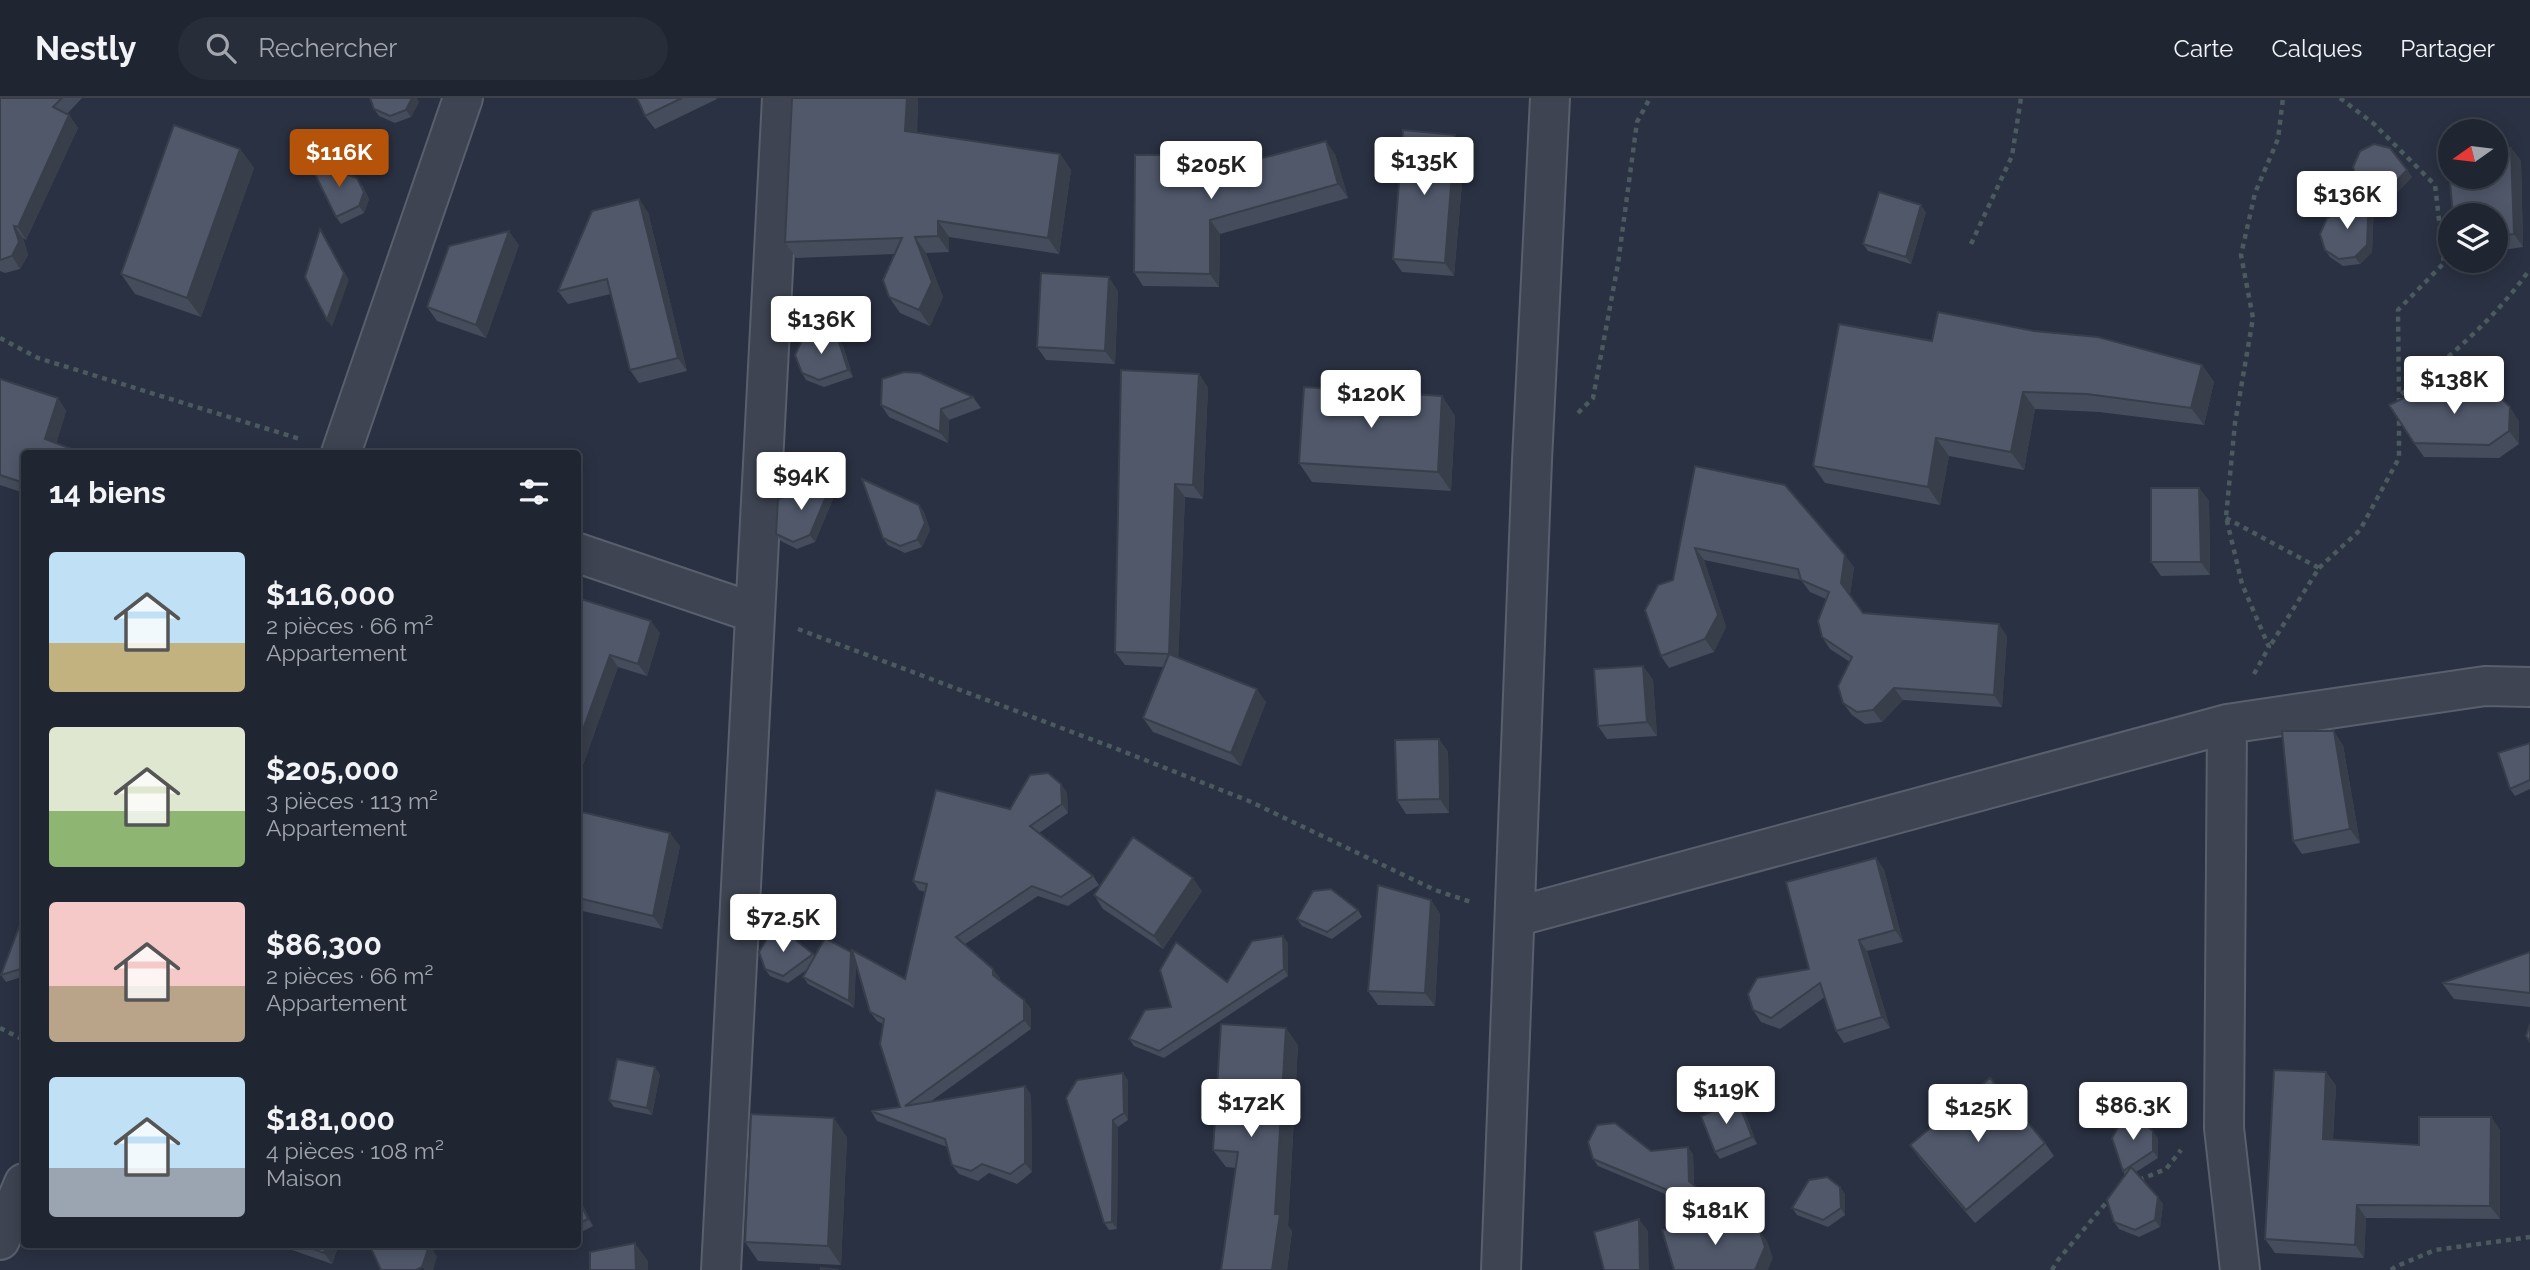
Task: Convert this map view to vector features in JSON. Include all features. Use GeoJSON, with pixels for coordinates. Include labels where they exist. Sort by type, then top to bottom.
{"type":"FeatureCollection","features":[{"type":"Feature","properties":{"kind":"street"},"geometry":{"type":"LineString","coordinates":[[342,450],[463,98]]}},
{"type":"Feature","properties":{"kind":"street"},"geometry":{"type":"LineString","coordinates":[[721,1270],[782,98]]}},
{"type":"Feature","properties":{"kind":"street"},"geometry":{"type":"LineString","coordinates":[[1502,1270],[1532,460],[1550,98]]}},
{"type":"Feature","properties":{"kind":"street"},"geometry":{"type":"LineString","coordinates":[[581,554],[755,613]]}},
{"type":"Feature","properties":{"kind":"street"},"geometry":{"type":"LineString","coordinates":[[1515,917],[2227,724],[2485,686],[2530,687]]}},
{"type":"Feature","properties":{"kind":"street"},"geometry":{"type":"LineString","coordinates":[[2227,724],[2224,1128],[2240,1270]]}},
{"type":"Feature","properties":{"kind":"street"},"geometry":{"type":"LineString","coordinates":[[0,1240],[21,1190]]}},
{"type":"Feature","properties":{"kind":"path"},"geometry":{"type":"LineString","coordinates":[[1532,460],[1593,398],[1618,264],[1637,122],[1650,98]]}},
{"type":"Feature","properties":{"kind":"path"},"geometry":{"type":"LineString","coordinates":[[1971,244],[2012,156],[2021,98]]}},
{"type":"Feature","properties":{"kind":"path"},"geometry":{"type":"LineString","coordinates":[[2269,647],[2242,584],[2226,517],[2235,423],[2253,318],[2241,255],[2255,193],[2278,139],[2283,98]]}},
{"type":"Feature","properties":{"kind":"path"},"geometry":{"type":"LineString","coordinates":[[2227,724],[2269,647],[2319,568],[2360,530],[2399,458],[2398,310],[2444,263],[2435,185],[2374,124],[2340,98]]}},
{"type":"Feature","properties":{"kind":"path"},"geometry":{"type":"LineString","coordinates":[[2399,396],[2441,364],[2509,299],[2530,269]]}},
{"type":"Feature","properties":{"kind":"path"},"geometry":{"type":"LineString","coordinates":[[0,338],[38,358],[335,450]]}},
{"type":"Feature","properties":{"kind":"path"},"geometry":{"type":"LineString","coordinates":[[2226,517],[2319,568]]}},
{"type":"Feature","properties":{"kind":"path"},"geometry":{"type":"LineString","coordinates":[[755,613],[1224,791],[1435,891],[1515,917]]}},
{"type":"Feature","properties":{"kind":"path"},"geometry":{"type":"LineString","coordinates":[[0,1028],[21,1038]]}},
{"type":"Feature","properties":{"kind":"path"},"geometry":{"type":"LineString","coordinates":[[2134,1182],[2166,1170],[2182,1149]]}},
{"type":"Feature","properties":{"kind":"path"},"geometry":{"type":"LineString","coordinates":[[2052,1270],[2115,1194]]}},
{"type":"Feature","properties":{"kind":"path"},"geometry":{"type":"LineString","coordinates":[[2392,1270],[2395,1266],[2435,1250],[2530,1237]]}},
{"type":"Feature","properties":{"kind":"building"},"geometry":{"type":"Polygon","coordinates":[[[0,98],[62,98],[53,107],[69,115],[18,227],[14,226],[19,242],[12,256],[0,260],[0,98]]]}},
{"type":"Feature","properties":{"kind":"building"},"geometry":{"type":"Polygon","coordinates":[[[370,98],[412,98],[406,110],[390,116],[374,109],[370,98]]]}},
{"type":"Feature","properties":{"kind":"building"},"geometry":{"type":"Polygon","coordinates":[[[637,98],[682,98],[645,116],[637,98]]]}},
{"type":"Feature","properties":{"kind":"building"},"geometry":{"type":"Polygon","coordinates":[[[792,98],[907,98],[905,131],[1060,154],[1048,238],[938,221],[938,236],[915,237],[932,282],[919,310],[889,297],[883,280],[902,238],[785,242],[792,98]]]}},
{"type":"Feature","properties":{"kind":"building"},"geometry":{"type":"Polygon","coordinates":[[[174,125],[240,149],[187,298],[121,274],[174,125]]]}},
{"type":"Feature","properties":{"kind":"building"},"geometry":{"type":"Polygon","coordinates":[[[1403,130],[1455,135],[1445,263],[1393,259],[1403,130]]]}},
{"type":"Feature","properties":{"kind":"building"},"geometry":{"type":"Polygon","coordinates":[[[1326,141],[1338,184],[1210,220],[1210,274],[1134,272],[1135,155],[1211,155],[1211,172],[1326,141]]]}},
{"type":"Feature","properties":{"kind":"building"},"geometry":{"type":"Polygon","coordinates":[[[2374,144],[2390,148],[2407,170],[2388,190],[2361,193],[2353,167],[2360,151],[2374,144]]]}},
{"type":"Feature","properties":{"kind":"building"},"geometry":{"type":"Polygon","coordinates":[[[2511,148],[2514,234],[2508,235],[2508,203],[2452,203],[2451,189],[2508,189],[2508,149],[2511,148]]]}},
{"type":"Feature","properties":{"kind":"building"},"geometry":{"type":"Polygon","coordinates":[[[308,160],[357,178],[364,192],[359,206],[336,217],[308,160]]]}},
{"type":"Feature","properties":{"kind":"building"},"geometry":{"type":"Polygon","coordinates":[[[1879,192],[1921,205],[1906,257],[1863,244],[1879,192]]]}},
{"type":"Feature","properties":{"kind":"building"},"geometry":{"type":"Polygon","coordinates":[[[2369,196],[2367,245],[2355,257],[2339,259],[2325,250],[2320,234],[2327,218],[2369,196]]]}},
{"type":"Feature","properties":{"kind":"building"},"geometry":{"type":"Polygon","coordinates":[[[639,199],[678,358],[630,370],[607,279],[558,291],[592,211],[639,199]]]}},
{"type":"Feature","properties":{"kind":"building"},"geometry":{"type":"Polygon","coordinates":[[[320,229],[344,273],[327,320],[305,277],[320,229]]]}},
{"type":"Feature","properties":{"kind":"building"},"geometry":{"type":"Polygon","coordinates":[[[509,231],[476,325],[427,307],[449,246],[509,231]]]}},
{"type":"Feature","properties":{"kind":"building"},"geometry":{"type":"Polygon","coordinates":[[[1041,273],[1109,277],[1105,351],[1037,347],[1041,273]]]}},
{"type":"Feature","properties":{"kind":"building"},"geometry":{"type":"Polygon","coordinates":[[[1938,312],[2034,331],[2098,337],[2202,365],[2191,408],[2087,394],[2023,392],[2011,452],[1936,438],[1928,487],[1813,466],[1839,324],[1932,341],[1938,312]]]}},
{"type":"Feature","properties":{"kind":"building"},"geometry":{"type":"Polygon","coordinates":[[[821,331],[838,339],[848,370],[819,380],[802,373],[795,355],[803,338],[821,331]]]}},
{"type":"Feature","properties":{"kind":"building"},"geometry":{"type":"Polygon","coordinates":[[[1121,370],[1199,374],[1193,485],[1175,484],[1169,654],[1115,652],[1121,370]]]}},
{"type":"Feature","properties":{"kind":"building"},"geometry":{"type":"Polygon","coordinates":[[[904,372],[920,373],[973,397],[941,409],[940,432],[881,405],[882,379],[904,372]]]}},
{"type":"Feature","properties":{"kind":"building"},"geometry":{"type":"Polygon","coordinates":[[[0,379],[58,398],[45,439],[74,450],[21,450],[21,482],[0,475],[0,379]]]}},
{"type":"Feature","properties":{"kind":"building"},"geometry":{"type":"Polygon","coordinates":[[[1304,387],[1442,396],[1438,472],[1299,463],[1304,387]]]}},
{"type":"Feature","properties":{"kind":"building"},"geometry":{"type":"Polygon","coordinates":[[[2425,388],[2493,390],[2510,407],[2509,431],[2489,445],[2414,443],[2389,405],[2425,388]]]}},
{"type":"Feature","properties":{"kind":"building"},"geometry":{"type":"Polygon","coordinates":[[[1695,466],[1785,485],[1845,555],[1841,583],[1863,613],[1999,624],[1994,695],[1894,688],[1873,710],[1857,712],[1843,703],[1838,686],[1852,657],[1822,637],[1818,621],[1829,592],[1801,580],[1798,569],[1695,548],[1718,615],[1705,639],[1661,656],[1645,610],[1658,585],[1673,580],[1695,466]]]}},
{"type":"Feature","properties":{"kind":"building"},"geometry":{"type":"Polygon","coordinates":[[[862,479],[919,505],[925,523],[917,540],[900,546],[883,538],[862,479]]]}},
{"type":"Feature","properties":{"kind":"building"},"geometry":{"type":"Polygon","coordinates":[[[833,480],[810,535],[793,542],[776,534],[778,499],[833,480]]]}},
{"type":"Feature","properties":{"kind":"building"},"geometry":{"type":"Polygon","coordinates":[[[2151,488],[2199,488],[2201,562],[2151,562],[2151,488]]]}},
{"type":"Feature","properties":{"kind":"building"},"geometry":{"type":"Polygon","coordinates":[[[581,599],[651,621],[638,664],[610,655],[581,735],[581,599]]]}},
{"type":"Feature","properties":{"kind":"building"},"geometry":{"type":"Polygon","coordinates":[[[1169,654],[1257,689],[1231,753],[1143,718],[1169,654]]]}},
{"type":"Feature","properties":{"kind":"building"},"geometry":{"type":"Polygon","coordinates":[[[1643,666],[1647,722],[1598,726],[1594,669],[1643,666]]]}},
{"type":"Feature","properties":{"kind":"building"},"geometry":{"type":"Polygon","coordinates":[[[2282,731],[2334,731],[2350,829],[2293,841],[2282,731]]]}},
{"type":"Feature","properties":{"kind":"building"},"geometry":{"type":"Polygon","coordinates":[[[1439,739],[1440,799],[1397,800],[1395,740],[1439,739]]]}},
{"type":"Feature","properties":{"kind":"building"},"geometry":{"type":"Polygon","coordinates":[[[2530,743],[2530,780],[2510,789],[2498,753],[2530,743]]]}},
{"type":"Feature","properties":{"kind":"building"},"geometry":{"type":"Polygon","coordinates":[[[1048,773],[1061,784],[1062,804],[1030,826],[1093,876],[1061,897],[1032,886],[956,937],[993,969],[993,975],[1024,1000],[1024,1020],[905,1106],[1025,1086],[1025,1163],[1010,1174],[982,1164],[971,1171],[952,1165],[945,1139],[871,1111],[900,1107],[880,1044],[884,1019],[870,1012],[852,950],[905,979],[927,884],[913,881],[936,790],[1010,809],[1030,775],[1048,773]]]}},
{"type":"Feature","properties":{"kind":"building"},"geometry":{"type":"Polygon","coordinates":[[[581,812],[670,833],[653,916],[581,899],[581,812]]]}},
{"type":"Feature","properties":{"kind":"building"},"geometry":{"type":"Polygon","coordinates":[[[1133,837],[1193,878],[1154,936],[1094,895],[1133,837]]]}},
{"type":"Feature","properties":{"kind":"building"},"geometry":{"type":"Polygon","coordinates":[[[1876,858],[1895,930],[1859,940],[1882,1017],[1836,1031],[1820,983],[1771,1018],[1753,1010],[1748,994],[1757,978],[1809,969],[1786,882],[1876,858]]]}},
{"type":"Feature","properties":{"kind":"building"},"geometry":{"type":"Polygon","coordinates":[[[1378,885],[1431,900],[1425,993],[1368,991],[1378,885]]]}},
{"type":"Feature","properties":{"kind":"building"},"geometry":{"type":"Polygon","coordinates":[[[1331,889],[1358,910],[1327,932],[1297,919],[1313,891],[1331,889]]]}},
{"type":"Feature","properties":{"kind":"building"},"geometry":{"type":"Polygon","coordinates":[[[21,922],[21,969],[1,975],[21,922]]]}},
{"type":"Feature","properties":{"kind":"building"},"geometry":{"type":"Polygon","coordinates":[[[787,933],[813,954],[783,976],[765,969],[759,952],[769,935],[787,933]]]}},
{"type":"Feature","properties":{"kind":"building"},"geometry":{"type":"Polygon","coordinates":[[[1283,936],[1284,969],[1159,1051],[1129,1039],[1145,1010],[1171,1007],[1160,970],[1176,942],[1227,982],[1252,941],[1283,936]]]}},
{"type":"Feature","properties":{"kind":"building"},"geometry":{"type":"Polygon","coordinates":[[[825,938],[851,952],[849,1001],[803,977],[825,938]]]}},
{"type":"Feature","properties":{"kind":"building"},"geometry":{"type":"Polygon","coordinates":[[[2530,952],[2530,993],[2442,983],[2530,952]]]}},
{"type":"Feature","properties":{"kind":"building"},"geometry":{"type":"Polygon","coordinates":[[[1221,1024],[1286,1028],[1275,1214],[1280,1214],[1272,1270],[1221,1270],[1238,1152],[1213,1150],[1221,1024]]]}},
{"type":"Feature","properties":{"kind":"building"},"geometry":{"type":"Polygon","coordinates":[[[2530,1024],[2530,1042],[2526,1036],[2530,1024]]]}},
{"type":"Feature","properties":{"kind":"building"},"geometry":{"type":"Polygon","coordinates":[[[617,1059],[655,1067],[647,1108],[609,1100],[617,1059]]]}},
{"type":"Feature","properties":{"kind":"building"},"geometry":{"type":"Polygon","coordinates":[[[2274,1070],[2326,1072],[2323,1139],[2419,1145],[2419,1117],[2491,1117],[2490,1206],[2357,1205],[2355,1245],[2265,1239],[2274,1070]]]}},
{"type":"Feature","properties":{"kind":"building"},"geometry":{"type":"Polygon","coordinates":[[[1123,1073],[1124,1113],[1113,1120],[1112,1222],[1104,1223],[1066,1098],[1077,1080],[1123,1073]]]}},
{"type":"Feature","properties":{"kind":"building"},"geometry":{"type":"Polygon","coordinates":[[[1990,1078],[2045,1143],[1966,1210],[1910,1145],[1990,1078]]]}},
{"type":"Feature","properties":{"kind":"building"},"geometry":{"type":"Polygon","coordinates":[[[1738,1101],[1752,1137],[1715,1152],[1701,1116],[1738,1101]]]}},
{"type":"Feature","properties":{"kind":"building"},"geometry":{"type":"Polygon","coordinates":[[[751,1114],[834,1118],[828,1246],[745,1242],[751,1114]]]}},
{"type":"Feature","properties":{"kind":"building"},"geometry":{"type":"Polygon","coordinates":[[[2140,1120],[2153,1131],[2153,1151],[2123,1171],[2112,1138],[2121,1122],[2140,1120]]]}},
{"type":"Feature","properties":{"kind":"building"},"geometry":{"type":"Polygon","coordinates":[[[1615,1123],[1651,1151],[1688,1147],[1689,1181],[1702,1192],[1696,1202],[1593,1159],[1588,1142],[1597,1125],[1615,1123]]]}},
{"type":"Feature","properties":{"kind":"building"},"geometry":{"type":"Polygon","coordinates":[[[2131,1167],[2158,1197],[2155,1220],[2135,1230],[2114,1222],[2107,1200],[2131,1167]]]}},
{"type":"Feature","properties":{"kind":"building"},"geometry":{"type":"Polygon","coordinates":[[[1827,1177],[1840,1187],[1841,1208],[1823,1220],[1792,1208],[1809,1180],[1827,1177]]]}},
{"type":"Feature","properties":{"kind":"building"},"geometry":{"type":"Polygon","coordinates":[[[581,1204],[588,1219],[581,1222],[581,1204]]]}},
{"type":"Feature","properties":{"kind":"building"},"geometry":{"type":"Polygon","coordinates":[[[1639,1219],[1640,1270],[1604,1270],[1594,1232],[1639,1219]]]}},
{"type":"Feature","properties":{"kind":"building"},"geometry":{"type":"Polygon","coordinates":[[[1746,1220],[1759,1229],[1765,1247],[1755,1270],[1674,1270],[1662,1230],[1746,1220]]]}},
{"type":"Feature","properties":{"kind":"building"},"geometry":{"type":"Polygon","coordinates":[[[635,1243],[636,1270],[590,1270],[590,1252],[635,1243]]]}},
{"type":"Feature","properties":{"kind":"building"},"geometry":{"type":"Polygon","coordinates":[[[311,1248],[326,1248],[324,1253],[311,1248]]]}},
{"type":"Feature","properties":{"kind":"building"},"geometry":{"type":"Polygon","coordinates":[[[371,1248],[428,1248],[422,1267],[416,1270],[381,1270],[371,1248]]]}}]}
